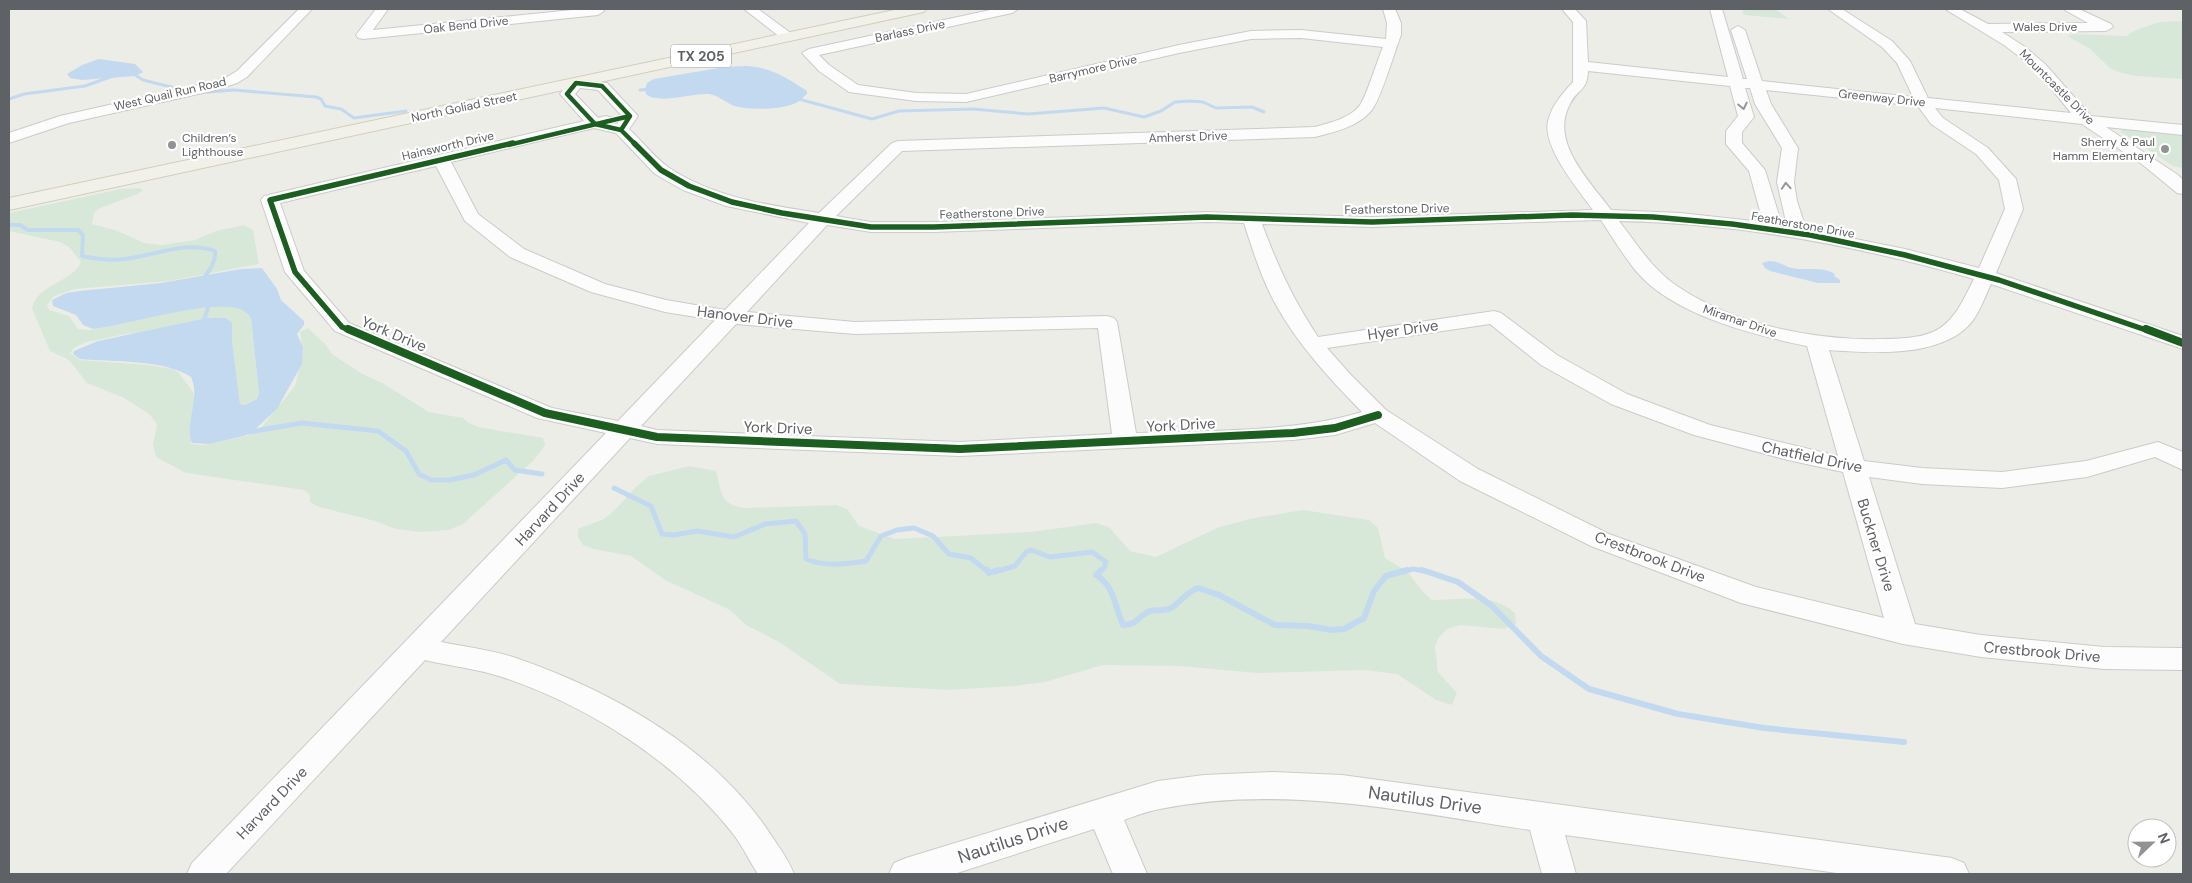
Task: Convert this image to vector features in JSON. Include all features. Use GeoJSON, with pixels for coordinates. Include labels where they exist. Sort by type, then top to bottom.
{"type":"FeatureCollection","features":[{"type":"Feature","properties":{"kind":"main road","name":"North Goliad Street"},"geometry":{"type":"LineString","coordinates":[[9,204],[919,9]]}},
{"type":"Feature","properties":{"kind":"street","name":"West Quail Run Road"},"geometry":{"type":"LineString","coordinates":[[9,138],[65,119],[211,87],[232,80],[242,74],[306,9]]}},
{"type":"Feature","properties":{"kind":"street","name":"Oak Bend Drive"},"geometry":{"type":"LineString","coordinates":[[382,9],[363,35],[602,13]]}},
{"type":"Feature","properties":{"kind":"street"},"geometry":{"type":"LineString","coordinates":[[750,9],[789,37]]}},
{"type":"Feature","properties":{"kind":"street","name":"Barlass Drive"},"geometry":{"type":"LineString","coordinates":[[809,53],[1012,9]]}},
{"type":"Feature","properties":{"kind":"street","name":"Amherst Drive"},"geometry":{"type":"LineString","coordinates":[[898,146],[1315,132],[1339,126],[1360,115],[1367,107],[1394,35],[1394,23],[1390,9]]}},
{"type":"Feature","properties":{"kind":"street","name":"Miramar Drive"},"geometry":{"type":"LineString","coordinates":[[1568,9],[1579,21],[1581,66],[1580,83],[1563,102],[1555,123],[1560,151],[1644,268],[1670,290],[1710,312],[1767,332],[1816,342],[1861,346],[1899,345],[1939,337],[1962,321],[1985,276],[2014,208],[2008,179],[1982,151],[1937,121],[1923,103],[1903,61],[1887,44],[1834,9]]}},
{"type":"Feature","properties":{"kind":"street"},"geometry":{"type":"LineString","coordinates":[[1716,9],[1746,117],[1734,132],[1734,144],[1756,170],[1774,230]]}},
{"type":"Feature","properties":{"kind":"street","name":"Mountcastle Drive"},"geometry":{"type":"LineString","coordinates":[[1951,9],[2023,52],[2040,67],[2087,120],[2142,155],[2183,189]]}},
{"type":"Feature","properties":{"kind":"street","name":"Wales Drive"},"geometry":{"type":"LineString","coordinates":[[1985,28],[2106,27],[2069,9]]}},
{"type":"Feature","properties":{"kind":"street"},"geometry":{"type":"LineString","coordinates":[[1735,18],[1763,104],[1790,148],[1785,167],[1786,194],[1798,233]]}},
{"type":"Feature","properties":{"kind":"street","name":"Barrymore Drive"},"geometry":{"type":"LineString","coordinates":[[809,53],[824,68],[854,89],[916,97],[966,98],[1178,49],[1251,35],[1301,34],[1390,44]]}},
{"type":"Feature","properties":{"kind":"street"},"geometry":{"type":"LineString","coordinates":[[1725,39],[1742,41]]}},
{"type":"Feature","properties":{"kind":"street","name":"Greenway Drive"},"geometry":{"type":"LineString","coordinates":[[1581,66],[2183,130]]}},
{"type":"Feature","properties":{"kind":"street"},"geometry":{"type":"LineString","coordinates":[[576,83],[567,94],[595,124]]}},
{"type":"Feature","properties":{"kind":"street","name":"Featherstone Drive"},"geometry":{"type":"LineString","coordinates":[[576,83],[602,86],[626,123],[661,170],[689,186],[732,202],[821,221],[871,227],[934,227],[1251,217],[1373,222],[1604,214],[1705,221],[1798,233],[1910,257],[1985,276],[2082,306],[2183,343]]}},
{"type":"Feature","properties":{"kind":"street","name":"Hainsworth Drive"},"geometry":{"type":"LineString","coordinates":[[270,200],[595,124],[626,123]]}},
{"type":"Feature","properties":{"kind":"street","name":"Harvard Drive"},"geometry":{"type":"LineString","coordinates":[[204,874],[420,648],[821,221],[898,146]]}},
{"type":"Feature","properties":{"kind":"street","name":"Hanover Drive"},"geometry":{"type":"LineString","coordinates":[[441,160],[471,217],[517,254],[598,288],[665,306],[731,317],[855,328],[1107,322],[1125,441]]}},
{"type":"Feature","properties":{"kind":"street","name":"York Drive"},"geometry":{"type":"LineString","coordinates":[[270,200],[295,272],[342,327],[545,413],[657,436],[960,448],[1293,433],[1335,428],[1378,414]]}},
{"type":"Feature","properties":{"kind":"street","name":"Crestbrook Drive"},"geometry":{"type":"LineString","coordinates":[[1251,217],[1266,260],[1286,304],[1312,344],[1342,379],[1378,414],[1469,475],[1600,540],[1751,596],[1903,634],[1981,646],[2104,658],[2183,658]]}},
{"type":"Feature","properties":{"kind":"street","name":"Hyer Drive"},"geometry":{"type":"LineString","coordinates":[[1312,344],[1494,317]]}},
{"type":"Feature","properties":{"kind":"street","name":"Chatfield Drive"},"geometry":{"type":"LineString","coordinates":[[1494,317],[1549,360],[1619,399],[1702,430],[1788,453],[1853,467],[1922,476],[2002,480],[2087,469],[2158,449],[2183,462]]}},
{"type":"Feature","properties":{"kind":"street","name":"Buckner Drive"},"geometry":{"type":"LineString","coordinates":[[1816,342],[1903,634]]}},
{"type":"Feature","properties":{"kind":"street"},"geometry":{"type":"LineString","coordinates":[[420,648],[507,667],[590,701],[621,720],[666,749],[712,787],[747,826],[777,874]]}},
{"type":"Feature","properties":{"kind":"street","name":"Nautilus Drive"},"geometry":{"type":"LineString","coordinates":[[906,874],[1158,795],[1193,788],[1262,784],[1342,788],[1952,874]]}},
{"type":"Feature","properties":{"kind":"street"},"geometry":{"type":"LineString","coordinates":[[1103,811],[1130,874]]}},
{"type":"Feature","properties":{"kind":"street"},"geometry":{"type":"LineString","coordinates":[[1543,816],[1559,874]]}},
{"type":"Feature","properties":{"kind":"green space"},"geometry":{"type":"Polygon","coordinates":[[[1742,9],[1775,9],[1789,19],[1744,15],[1742,9]]]}},
{"type":"Feature","properties":{"kind":"green space"},"geometry":{"type":"Polygon","coordinates":[[[2183,21],[2183,79],[2135,76],[2111,69],[2089,48],[2067,36],[2072,34],[2126,36],[2138,29],[2160,22],[2183,21]]]}},
{"type":"Feature","properties":{"kind":"green space","name":"Sherry & Paul Hamm Elementary"},"geometry":{"type":"Polygon","coordinates":[[[2127,129],[2183,136],[2183,168],[2173,166],[2121,132],[2121,130],[2127,129]]]}},
{"type":"Feature","properties":{"kind":"green space"},"geometry":{"type":"Polygon","coordinates":[[[139,188],[143,190],[138,194],[98,209],[94,213],[92,224],[118,231],[144,243],[162,245],[195,240],[216,231],[244,225],[253,230],[259,264],[169,281],[75,289],[54,296],[47,305],[49,310],[69,316],[78,329],[88,330],[208,307],[225,307],[244,311],[251,318],[259,393],[257,399],[245,405],[240,404],[232,341],[232,323],[126,334],[87,342],[75,347],[70,353],[80,360],[149,365],[173,369],[179,373],[193,392],[198,412],[191,444],[203,445],[247,436],[260,429],[295,386],[303,352],[300,332],[308,328],[325,344],[332,354],[429,412],[463,418],[478,427],[543,438],[545,445],[534,460],[463,524],[449,530],[421,532],[396,529],[375,521],[319,507],[310,502],[310,495],[304,490],[186,473],[156,457],[153,444],[157,424],[149,414],[124,398],[87,383],[69,360],[50,351],[32,309],[40,294],[70,275],[81,262],[69,247],[60,242],[9,231],[9,213],[121,189],[139,188]]]}},
{"type":"Feature","properties":{"kind":"green space"},"geometry":{"type":"Polygon","coordinates":[[[690,466],[716,471],[723,496],[736,506],[744,508],[837,505],[848,510],[859,526],[895,539],[1031,532],[1096,523],[1109,527],[1130,551],[1156,557],[1219,527],[1254,518],[1303,510],[1369,520],[1378,528],[1385,558],[1408,572],[1422,591],[1432,600],[1476,599],[1497,602],[1515,613],[1516,624],[1504,629],[1460,625],[1447,629],[1439,637],[1435,647],[1438,672],[1457,693],[1452,705],[1436,700],[1397,674],[1365,670],[1257,673],[1179,666],[1103,665],[1045,682],[1014,686],[949,690],[840,684],[779,642],[746,625],[730,610],[665,580],[631,556],[593,549],[583,545],[578,538],[578,529],[604,519],[649,476],[690,466]]]}},
{"type":"Feature","properties":{"kind":"water"},"geometry":{"type":"Polygon","coordinates":[[[99,59],[135,64],[143,72],[136,76],[82,80],[70,78],[67,74],[82,65],[99,59]]]}},
{"type":"Feature","properties":{"kind":"water"},"geometry":{"type":"Polygon","coordinates":[[[747,66],[778,74],[807,91],[807,94],[792,105],[756,109],[732,105],[708,94],[658,99],[646,94],[647,83],[654,79],[724,67],[747,66]]]}},
{"type":"Feature","properties":{"kind":"water"},"geometry":{"type":"Polygon","coordinates":[[[1769,261],[1794,268],[1829,271],[1835,274],[1834,276],[1840,280],[1840,283],[1818,283],[1770,271],[1762,263],[1769,261]]]}},
{"type":"Feature","properties":{"kind":"water"},"geometry":{"type":"Polygon","coordinates":[[[262,268],[277,289],[281,300],[304,321],[304,325],[297,334],[303,347],[302,364],[277,409],[251,433],[209,444],[192,443],[190,436],[194,403],[194,385],[191,377],[180,371],[153,364],[80,359],[73,354],[74,351],[98,341],[207,318],[226,318],[232,323],[232,341],[240,404],[245,405],[257,399],[259,393],[251,318],[243,310],[208,307],[93,329],[83,325],[76,315],[53,306],[52,300],[66,293],[161,283],[241,269],[262,268]]]}},
{"type":"Feature","properties":{"kind":"waterway"},"geometry":{"type":"LineString","coordinates":[[132,73],[143,80],[183,90]]}},
{"type":"Feature","properties":{"kind":"waterway"},"geometry":{"type":"LineString","coordinates":[[9,99],[24,94],[85,86],[116,75]]}},
{"type":"Feature","properties":{"kind":"waterway"},"geometry":{"type":"LineString","coordinates":[[640,90],[652,89]]}},
{"type":"Feature","properties":{"kind":"waterway"},"geometry":{"type":"LineString","coordinates":[[197,93],[234,90],[316,97],[321,99],[325,106],[341,109],[354,118],[406,111]]}},
{"type":"Feature","properties":{"kind":"waterway"},"geometry":{"type":"LineString","coordinates":[[795,98],[872,119],[899,111],[973,109],[1028,114],[1104,108],[1144,117],[1161,111],[1175,102],[1190,101],[1203,102],[1216,108],[1252,107],[1264,112]]}},
{"type":"Feature","properties":{"kind":"waterway"},"geometry":{"type":"LineString","coordinates":[[9,225],[20,225],[28,230],[78,230],[83,235],[82,256],[98,259],[124,259],[192,247],[215,251],[213,262],[203,279],[204,282]]}},
{"type":"Feature","properties":{"kind":"waterway"},"geometry":{"type":"LineString","coordinates":[[203,323],[208,308],[207,300]]}},
{"type":"Feature","properties":{"kind":"waterway"},"geometry":{"type":"LineString","coordinates":[[249,432],[302,423],[378,431],[406,451],[419,474],[431,480],[450,480],[474,475],[506,460],[515,470],[542,474]]}},
{"type":"Feature","properties":{"kind":"waterway"},"geometry":{"type":"LineString","coordinates":[[614,488],[651,506],[662,534],[674,535],[697,531],[734,537],[765,524],[796,521],[805,534],[806,559],[813,562],[836,564],[866,561],[881,536],[897,530],[914,528],[933,536],[949,554],[971,558],[988,572]]}},
{"type":"Feature","properties":{"kind":"waterway"},"geometry":{"type":"LineString","coordinates":[[994,572],[1015,566],[1026,552],[1031,550],[1050,557],[1092,552],[1106,562],[1100,572]]}},
{"type":"Feature","properties":{"kind":"waterway"},"geometry":{"type":"LineString","coordinates":[[1402,572],[1413,569],[1426,571]]}},
{"type":"Feature","properties":{"kind":"waterway"},"geometry":{"type":"LineString","coordinates":[[987,570],[989,573],[998,570]]}},
{"type":"Feature","properties":{"kind":"waterway"},"geometry":{"type":"LineString","coordinates":[[1101,570],[1096,575],[1111,591],[1123,625],[1135,622],[1150,611],[1170,609],[1198,588],[1219,595],[1275,625],[1308,626],[1331,630],[1344,629],[1364,618],[1374,591],[1386,576],[1407,570]]}},
{"type":"Feature","properties":{"kind":"waterway"},"geometry":{"type":"LineString","coordinates":[[1426,571],[1430,572]]}},
{"type":"Feature","properties":{"kind":"waterway"},"geometry":{"type":"LineString","coordinates":[[1426,571],[1458,582],[1491,605],[1541,656],[1589,689],[1678,714],[1764,728],[1904,742]]}},
{"type":"Feature","properties":{"kind":"cycle path"},"geometry":{"type":"LineString","coordinates":[[621,130],[630,116],[602,86],[576,83],[567,94],[595,124],[621,130],[661,170],[689,186],[732,202],[782,213],[871,227],[934,227],[1207,217],[1372,222],[1572,215],[1627,215],[1680,218],[1810,235],[1905,255],[1999,280],[2183,343]]}},
{"type":"Feature","properties":{"kind":"cycle path"},"geometry":{"type":"LineString","coordinates":[[630,116],[270,200],[295,272],[342,327],[545,413],[657,437],[960,449],[1293,433],[1335,428],[1378,415]]}},
{"type":"Feature","properties":{"kind":"place","name":"Children’s Lighthouse"},"geometry":{"type":"Point","coordinates":[172,145]}},
{"type":"Feature","properties":{"kind":"place","name":"Sherry & Paul Hamm Elementary"},"geometry":{"type":"Point","coordinates":[2165,149]}}]}
